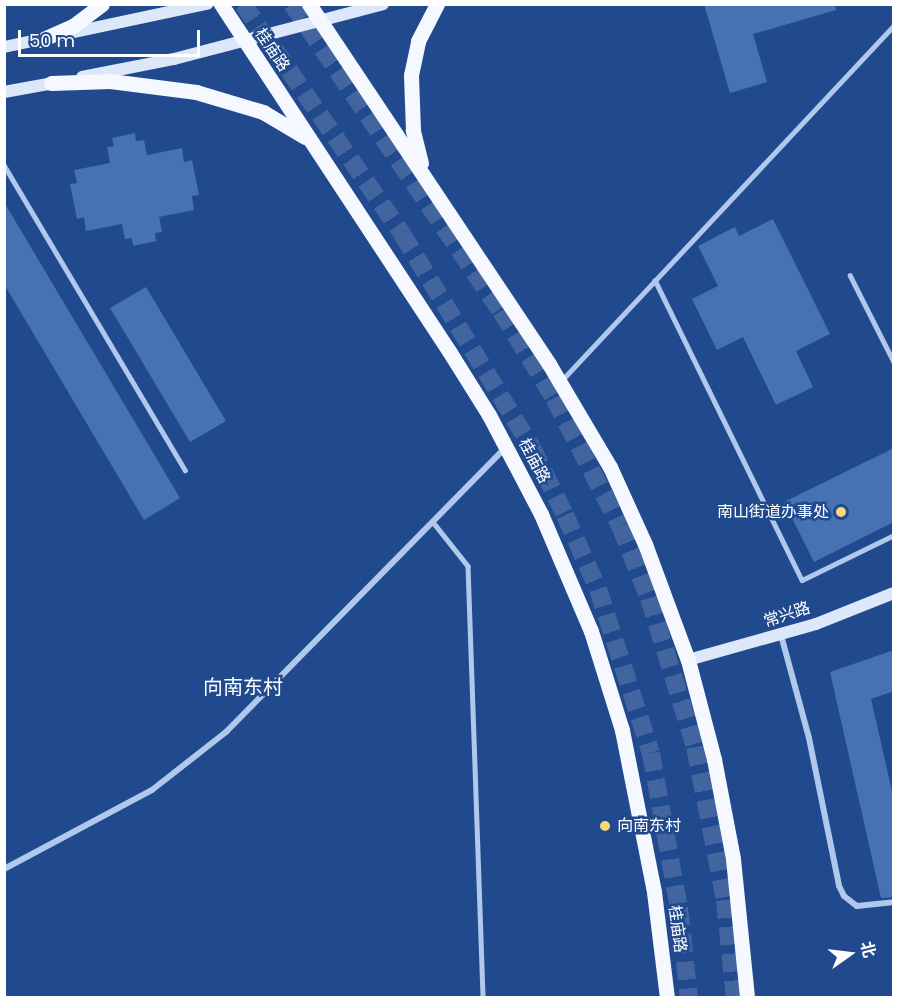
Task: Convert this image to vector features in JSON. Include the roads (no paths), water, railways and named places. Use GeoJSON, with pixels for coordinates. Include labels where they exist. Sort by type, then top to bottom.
{"type":"FeatureCollection","features":[{"type":"Feature","properties":{"kind":"main road"},"geometry":{"type":"LineString","coordinates":[[41,40],[74,26],[102,4]]}},
{"type":"Feature","properties":{"kind":"main road"},"geometry":{"type":"LineString","coordinates":[[4,47],[207,4]]}},
{"type":"Feature","properties":{"kind":"main road","name":"桂庙路"},"geometry":{"type":"LineString","coordinates":[[220,4],[449,351],[506,447],[563,563],[608,681],[633,776],[654,892],[667,998]]}},
{"type":"Feature","properties":{"kind":"main road"},"geometry":{"type":"LineString","coordinates":[[309,4],[560,382],[626,501],[688,660],[714,759],[734,859],[747,998]]}},
{"type":"Feature","properties":{"kind":"main road"},"geometry":{"type":"LineString","coordinates":[[4,92],[245,41],[383,4]]}},
{"type":"Feature","properties":{"kind":"main road"},"geometry":{"type":"LineString","coordinates":[[431,185],[413,130],[411,75],[418,41],[437,4]]}},
{"type":"Feature","properties":{"kind":"main road"},"geometry":{"type":"LineString","coordinates":[[51,83],[110,81],[196,92],[262,112],[315,146]]}},
{"type":"Feature","properties":{"kind":"main road","name":"常兴路"},"geometry":{"type":"LineString","coordinates":[[688,660],[781,634],[894,593]]}},
{"type":"Feature","properties":{"kind":"street"},"geometry":{"type":"LineString","coordinates":[[4,868],[152,790],[190,762],[260,701],[506,447]]}},
{"type":"Feature","properties":{"kind":"street"},"geometry":{"type":"LineString","coordinates":[[781,634],[809,738],[839,886],[844,896],[857,906],[894,902]]}},
{"type":"Feature","properties":{"kind":"lane"},"geometry":{"type":"LineString","coordinates":[[560,382],[894,25]]}},
{"type":"Feature","properties":{"kind":"lane"},"geometry":{"type":"LineString","coordinates":[[4,165],[185,470]]}},
{"type":"Feature","properties":{"kind":"lane"},"geometry":{"type":"LineString","coordinates":[[850,274],[894,362]]}},
{"type":"Feature","properties":{"kind":"lane"},"geometry":{"type":"LineString","coordinates":[[655,280],[802,580],[894,535]]}},
{"type":"Feature","properties":{"kind":"lane"},"geometry":{"type":"LineString","coordinates":[[433,522],[468,566],[483,998]]}},
{"type":"Feature","properties":{"kind":"tunnel"},"geometry":{"type":"LineString","coordinates":[[243,4],[402,234],[532,448],[565,515],[598,589],[651,753],[679,908],[689,998]]}},
{"type":"Feature","properties":{"kind":"tunnel"},"geometry":{"type":"LineString","coordinates":[[292,4],[501,311],[554,398],[620,526],[649,598],[695,747],[725,900],[735,998]]}},
{"type":"Feature","properties":{"kind":"place","name":"南山街道办事处"},"geometry":{"type":"Point","coordinates":[841,512]}},
{"type":"Feature","properties":{"kind":"place","name":"向南东村"},"geometry":{"type":"Point","coordinates":[605,826]}},
{"type":"Feature","properties":{"kind":"district","name":"向南东村"},"geometry":{"type":"Point","coordinates":[243,687]}}]}
